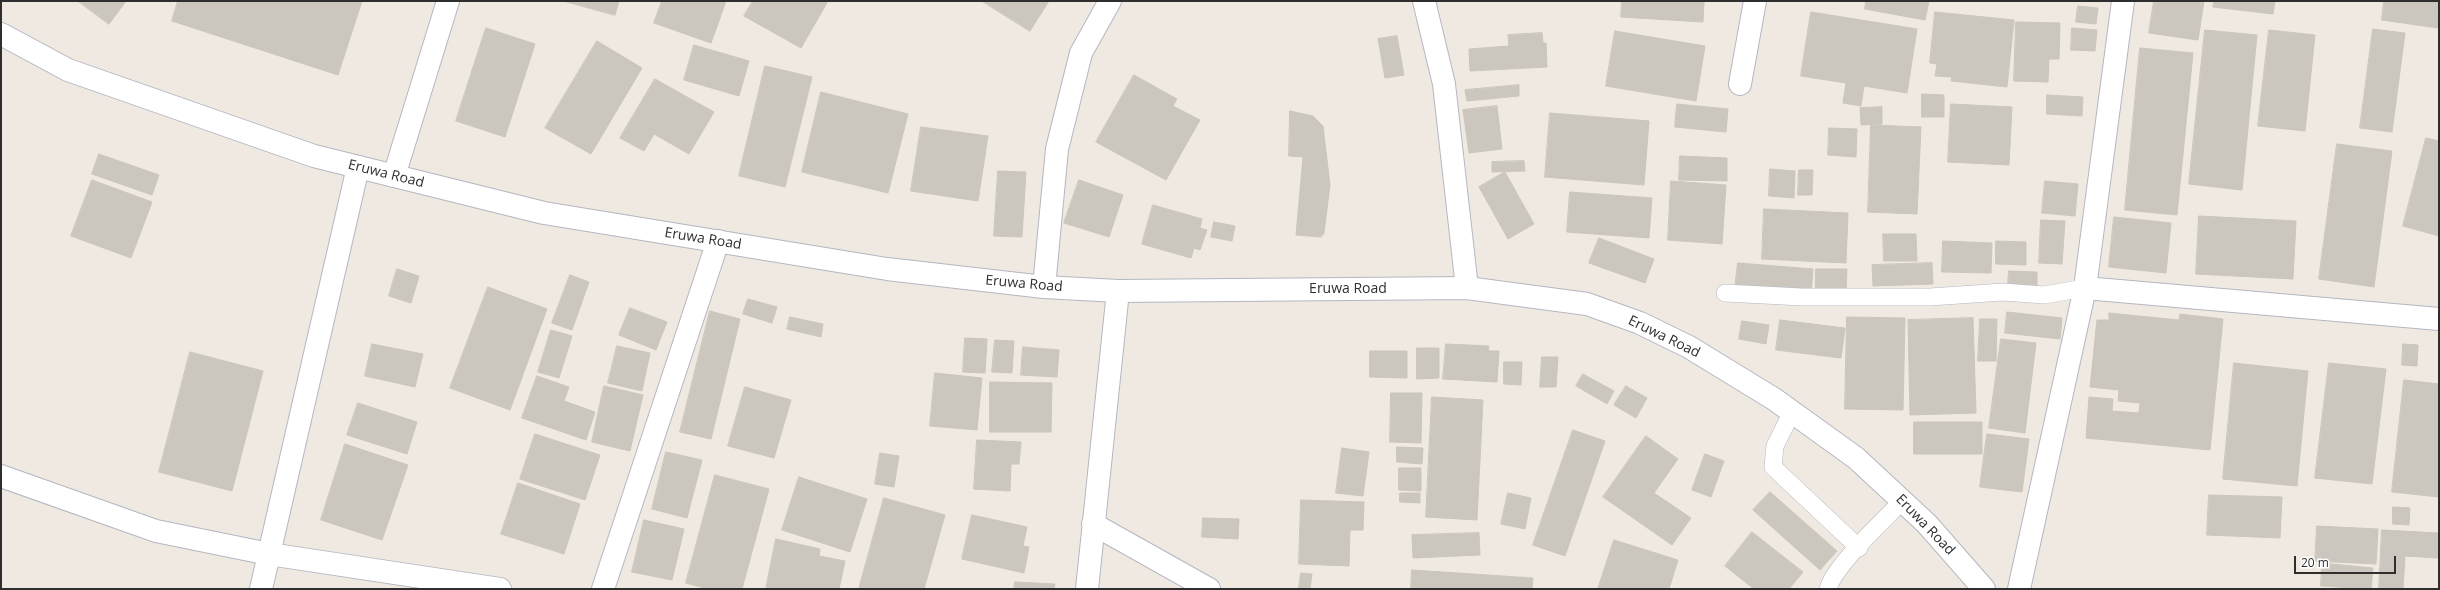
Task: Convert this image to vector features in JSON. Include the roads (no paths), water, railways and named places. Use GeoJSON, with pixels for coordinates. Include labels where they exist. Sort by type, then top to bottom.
{"type":"FeatureCollection","features":[{"type":"Feature","properties":{"kind":"street"},"geometry":{"type":"LineString","coordinates":[[394,176],[448,1]]}},
{"type":"Feature","properties":{"kind":"street"},"geometry":{"type":"LineString","coordinates":[[1044,287],[1057,149],[1081,53],[1110,1]]}},
{"type":"Feature","properties":{"kind":"street"},"geometry":{"type":"LineString","coordinates":[[1424,1],[1444,84],[1467,288]]}},
{"type":"Feature","properties":{"kind":"street"},"geometry":{"type":"LineString","coordinates":[[1740,84],[1756,1]]}},
{"type":"Feature","properties":{"kind":"street"},"geometry":{"type":"LineString","coordinates":[[2019,589],[2085,288],[2123,1]]}},
{"type":"Feature","properties":{"kind":"street","name":"Eruwa Road"},"geometry":{"type":"LineString","coordinates":[[1,34],[68,70],[314,156],[544,213],[887,269],[1044,287],[1118,291],[1467,288],[1587,304],[1640,323],[1689,347],[1792,412],[1856,458],[1927,524],[1984,589]]}},
{"type":"Feature","properties":{"kind":"street"},"geometry":{"type":"LineString","coordinates":[[261,589],[358,167]]}},
{"type":"Feature","properties":{"kind":"street"},"geometry":{"type":"LineString","coordinates":[[603,589],[718,241]]}},
{"type":"Feature","properties":{"kind":"street"},"geometry":{"type":"LineString","coordinates":[[2085,288],[2439,319]]}},
{"type":"Feature","properties":{"kind":"street"},"geometry":{"type":"LineString","coordinates":[[1087,589],[1118,291]]}},
{"type":"Feature","properties":{"kind":"street"},"geometry":{"type":"LineString","coordinates":[[1,476],[156,531],[269,554],[500,589]]}},
{"type":"Feature","properties":{"kind":"street"},"geometry":{"type":"LineString","coordinates":[[1093,524],[1209,589]]}},
{"type":"Feature","properties":{"kind":"lane"},"geometry":{"type":"LineString","coordinates":[[1725,293],[1802,297],[1930,297],[2002,292],[2044,295],[2085,288]]}},
{"type":"Feature","properties":{"kind":"lane"},"geometry":{"type":"LineString","coordinates":[[1792,412],[1775,446],[1773,467],[1859,548]]}},
{"type":"Feature","properties":{"kind":"lane"},"geometry":{"type":"LineString","coordinates":[[1828,589],[1830,581],[1902,501]]}}]}
